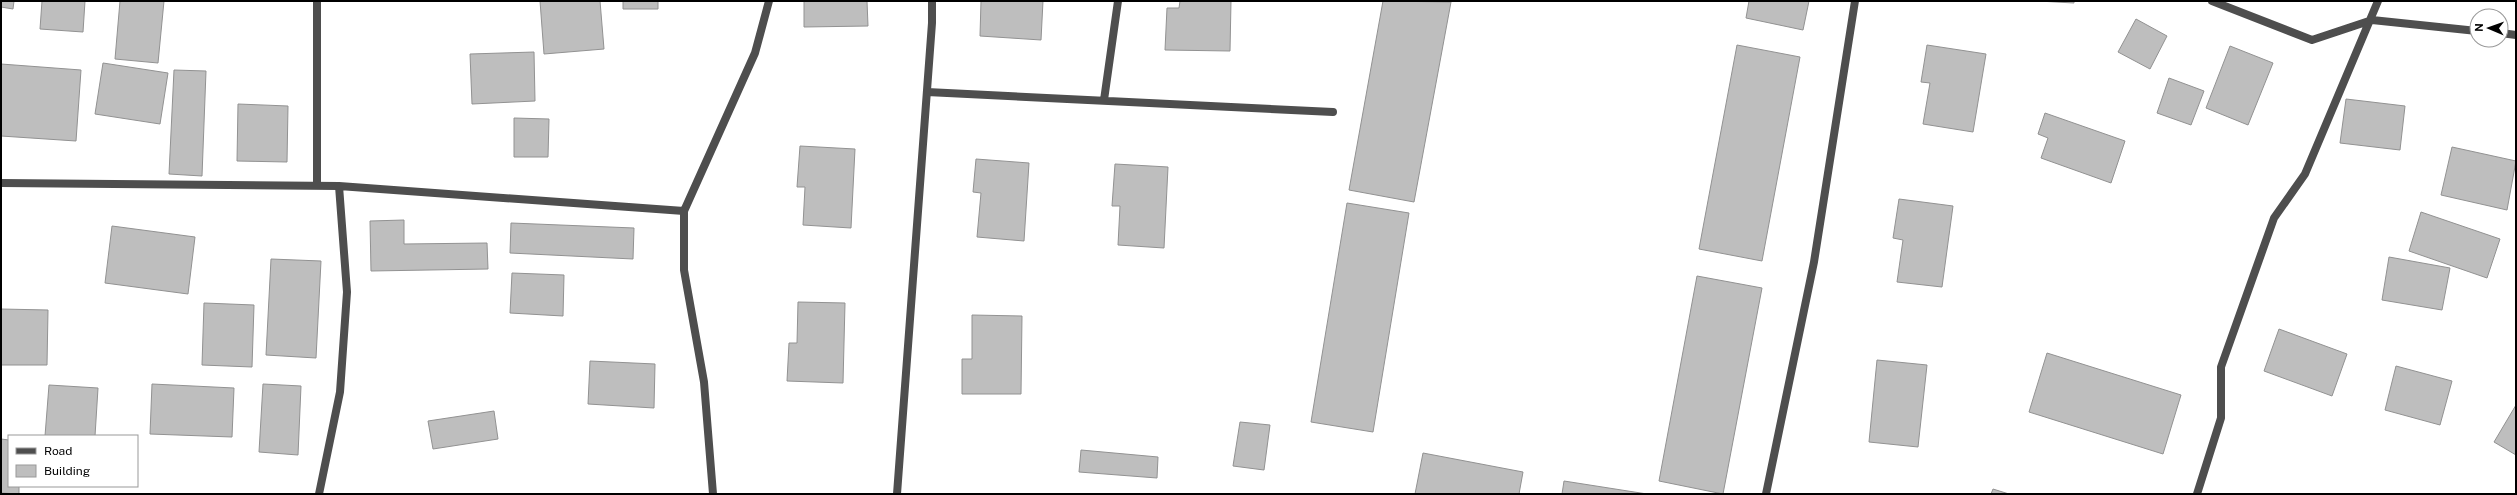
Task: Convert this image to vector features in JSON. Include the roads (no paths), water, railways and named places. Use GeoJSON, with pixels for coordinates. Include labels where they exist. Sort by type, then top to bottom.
{"type":"FeatureCollection","features":[{"type":"Feature","properties":{"kind":"street"},"geometry":{"type":"LineString","coordinates":[[317,1],[317,186]]}},
{"type":"Feature","properties":{"kind":"street"},"geometry":{"type":"LineString","coordinates":[[713,494],[704,382],[684,270],[684,211],[755,53],[769,1]]}},
{"type":"Feature","properties":{"kind":"street"},"geometry":{"type":"LineString","coordinates":[[897,494],[927,92],[932,1]]}},
{"type":"Feature","properties":{"kind":"street"},"geometry":{"type":"LineString","coordinates":[[1104,100],[1118,1]]}},
{"type":"Feature","properties":{"kind":"street"},"geometry":{"type":"LineString","coordinates":[[1766,494],[1814,262],[1855,1]]}},
{"type":"Feature","properties":{"kind":"street"},"geometry":{"type":"LineString","coordinates":[[2212,1],[2312,40],[2372,20],[2469,30]]}},
{"type":"Feature","properties":{"kind":"street"},"geometry":{"type":"LineString","coordinates":[[2197,494],[2222,418],[2221,367],[2274,218],[2305,174],[2372,20],[2378,1]]}},
{"type":"Feature","properties":{"kind":"street"},"geometry":{"type":"LineString","coordinates":[[927,92],[1333,112]]}},
{"type":"Feature","properties":{"kind":"street"},"geometry":{"type":"LineString","coordinates":[[1,183],[339,186],[684,211]]}},
{"type":"Feature","properties":{"kind":"street"},"geometry":{"type":"LineString","coordinates":[[319,494],[340,392],[347,292],[339,186]]}}]}
